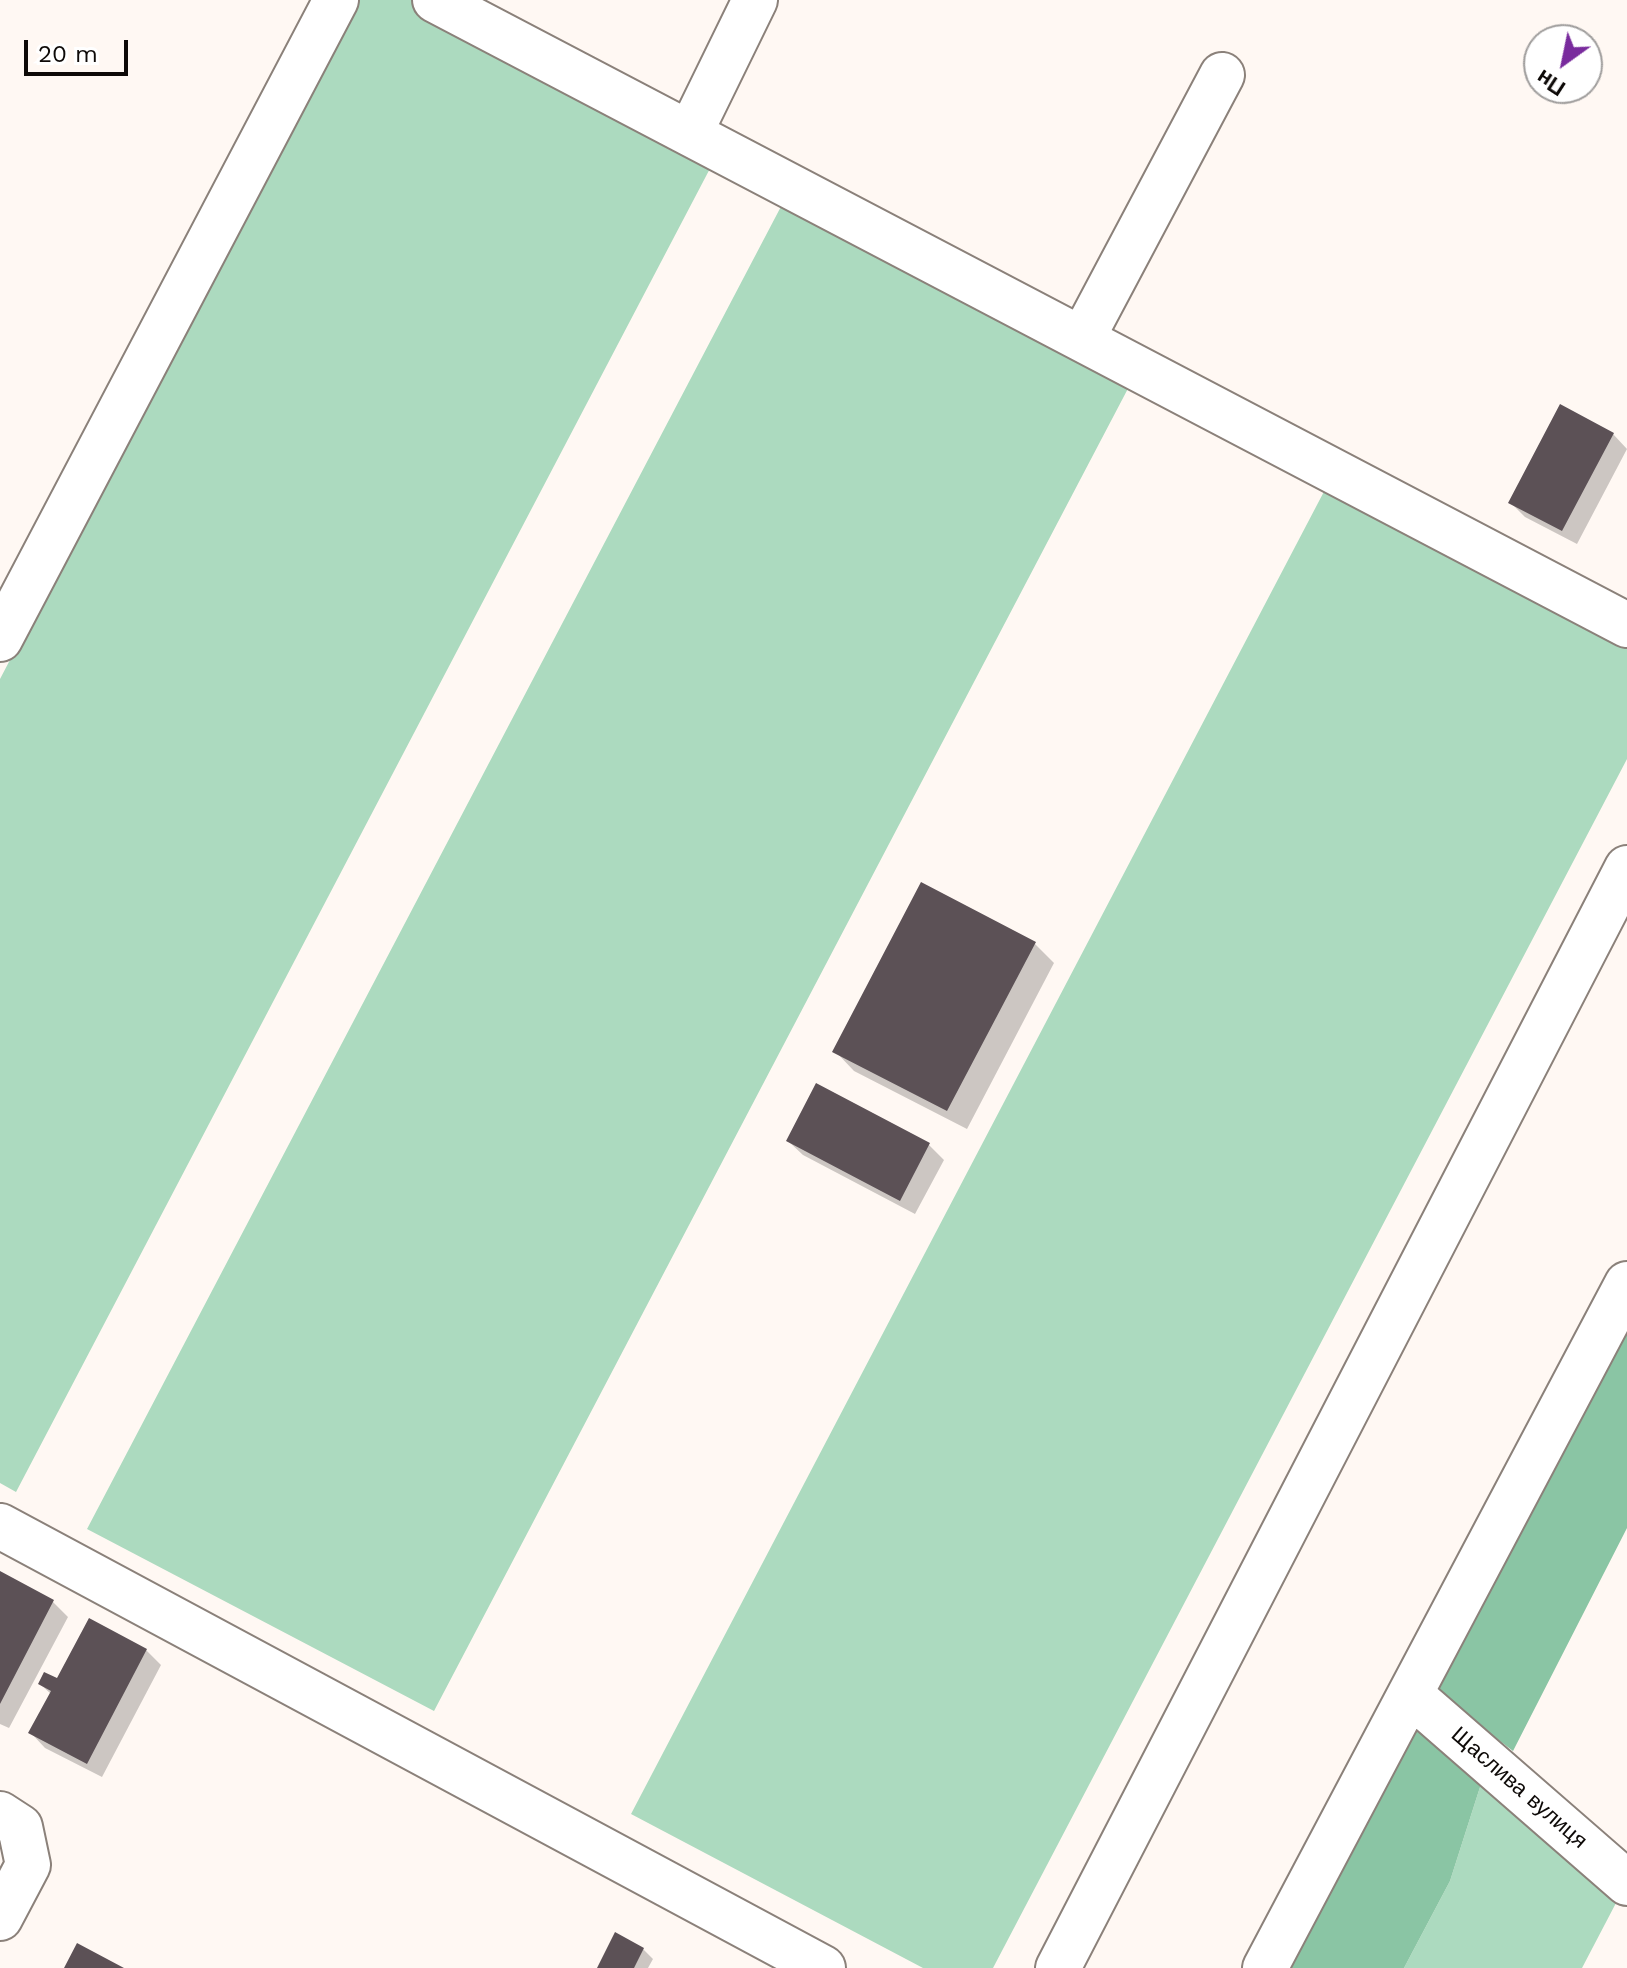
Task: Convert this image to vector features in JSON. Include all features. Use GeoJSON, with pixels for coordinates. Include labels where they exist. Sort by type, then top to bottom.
{"type":"FeatureCollection","features":[{"type":"Feature","properties":{"kind":"street"},"geometry":{"type":"LineString","coordinates":[[0,639],[336,0]]}},
{"type":"Feature","properties":{"kind":"street"},"geometry":{"type":"LineString","coordinates":[[435,0],[1627,625]]}},
{"type":"Feature","properties":{"kind":"street"},"geometry":{"type":"LineString","coordinates":[[690,133],[755,0]]}},
{"type":"Feature","properties":{"kind":"street"},"geometry":{"type":"LineString","coordinates":[[1082,339],[1222,75]]}},
{"type":"Feature","properties":{"kind":"street"},"geometry":{"type":"LineString","coordinates":[[1058,1968],[1627,868]]}},
{"type":"Feature","properties":{"kind":"street"},"geometry":{"type":"LineString","coordinates":[[1265,1968],[1627,1284]]}},
{"type":"Feature","properties":{"kind":"street"},"geometry":{"type":"LineString","coordinates":[[0,1526],[823,1968]]}},
{"type":"Feature","properties":{"kind":"street","name":"Щаслива вулиця"},"geometry":{"type":"LineString","coordinates":[[1410,1694],[1627,1883]]}},
{"type":"Feature","properties":{"kind":"street"},"geometry":{"type":"LineString","coordinates":[[0,1814],[20,1827],[28,1865],[0,1918]]}},
{"type":"Feature","properties":{"kind":"green space"},"geometry":{"type":"Polygon","coordinates":[[[356,0],[412,0],[715,159],[16,1492],[0,1483],[0,679],[356,0]]]}},
{"type":"Feature","properties":{"kind":"green space"},"geometry":{"type":"Polygon","coordinates":[[[786,197],[1133,379],[434,1711],[87,1529],[786,197]]]}},
{"type":"Feature","properties":{"kind":"green space"},"geometry":{"type":"Polygon","coordinates":[[[1329,482],[1627,639],[1627,759],[993,1968],[923,1968],[631,1814],[1329,482]]]}},
{"type":"Feature","properties":{"kind":"green space"},"geometry":{"type":"Polygon","coordinates":[[[1627,1317],[1627,1528],[1513,1751],[1432,1689],[1627,1317]]]}},
{"type":"Feature","properties":{"kind":"green space"},"geometry":{"type":"Polygon","coordinates":[[[1414,1730],[1442,1744],[1481,1784],[1450,1881],[1404,1968],[1283,1968],[1414,1730]]]}},
{"type":"Feature","properties":{"kind":"green space"},"geometry":{"type":"Polygon","coordinates":[[[1481,1784],[1585,1865],[1616,1903],[1582,1968],[1404,1968],[1450,1881],[1481,1784]]]}},
{"type":"Feature","properties":{"kind":"building"},"geometry":{"type":"Polygon","coordinates":[[[1560,404],[1614,433],[1562,531],[1508,503],[1560,404]]]}},
{"type":"Feature","properties":{"kind":"building"},"geometry":{"type":"Polygon","coordinates":[[[921,882],[1036,942],[947,1111],[832,1052],[921,882]]]}},
{"type":"Feature","properties":{"kind":"building"},"geometry":{"type":"Polygon","coordinates":[[[816,1083],[930,1143],[900,1201],[786,1141],[816,1083]]]}},
{"type":"Feature","properties":{"kind":"building"},"geometry":{"type":"Polygon","coordinates":[[[0,1571],[54,1600],[0,1704],[0,1571]]]}},
{"type":"Feature","properties":{"kind":"building"},"geometry":{"type":"Polygon","coordinates":[[[89,1618],[147,1649],[87,1764],[28,1733],[51,1691],[38,1684],[44,1672],[57,1678],[89,1618]]]}},
{"type":"Feature","properties":{"kind":"building"},"geometry":{"type":"Polygon","coordinates":[[[615,1932],[644,1948],[634,1968],[597,1968],[615,1932]]]}},
{"type":"Feature","properties":{"kind":"building"},"geometry":{"type":"Polygon","coordinates":[[[77,1943],[124,1968],[64,1968],[77,1943]]]}}]}
